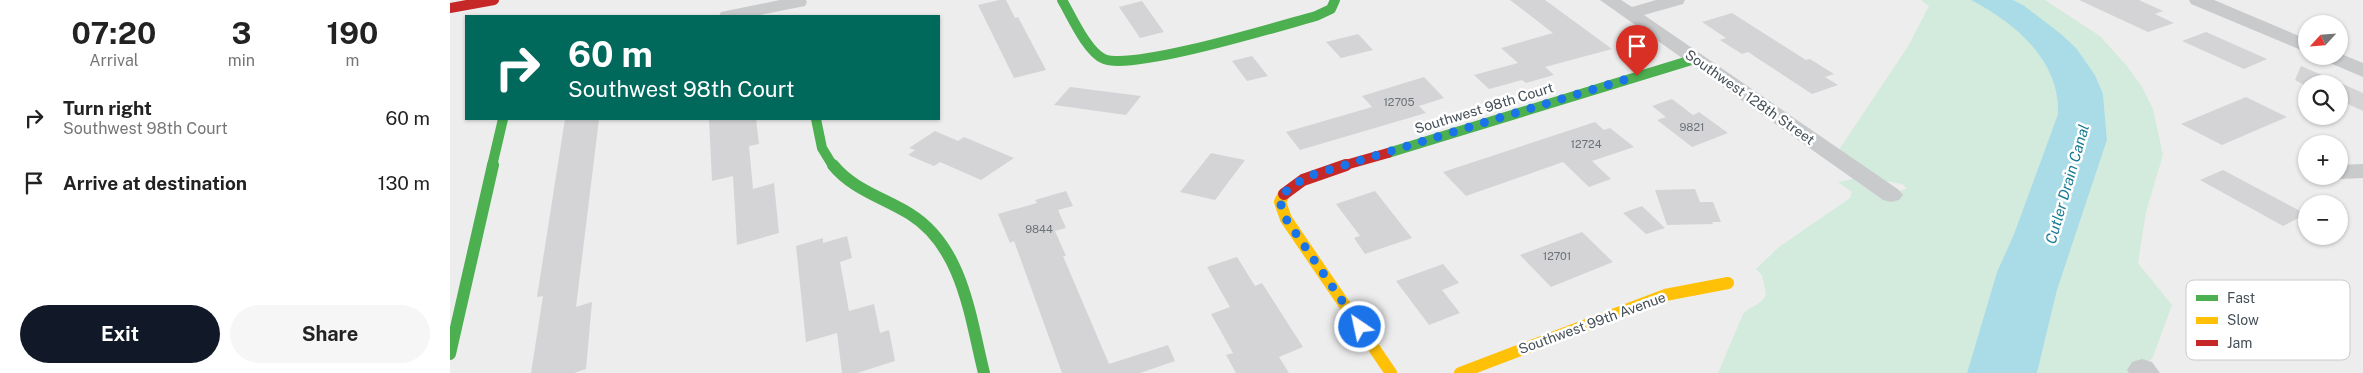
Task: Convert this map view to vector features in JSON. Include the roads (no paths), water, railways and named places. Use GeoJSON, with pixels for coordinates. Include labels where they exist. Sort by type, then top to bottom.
{"type":"FeatureCollection","features":[{"type":"Feature","properties":{"kind":"street"},"geometry":{"type":"LineString","coordinates":[[450,8],[494,0]]}},
{"type":"Feature","properties":{"kind":"street"},"geometry":{"type":"LineString","coordinates":[[1062,0],[1095,53],[1111,61],[1129,61],[1160,56],[1316,16],[1334,4]]}},
{"type":"Feature","properties":{"kind":"street","name":"Southwest 128th Street"},"geometry":{"type":"LineString","coordinates":[[1609,0],[1891,196]]}},
{"type":"Feature","properties":{"kind":"street"},"geometry":{"type":"LineString","coordinates":[[1629,14],[1676,0]]}},
{"type":"Feature","properties":{"kind":"street"},"geometry":{"type":"LineString","coordinates":[[2198,0],[2298,43]]}},
{"type":"Feature","properties":{"kind":"street"},"geometry":{"type":"LineString","coordinates":[[735,15],[799,6]]}},
{"type":"Feature","properties":{"kind":"street","name":"Southwest 98th Court"},"geometry":{"type":"LineString","coordinates":[[1391,373],[1286,219],[1280,202],[1285,191],[1309,176],[1695,59]]}},
{"type":"Feature","properties":{"kind":"street"},"geometry":{"type":"LineString","coordinates":[[2348,64],[2363,71]]}},
{"type":"Feature","properties":{"kind":"street"},"geometry":{"type":"LineString","coordinates":[[450,354],[503,120]]}},
{"type":"Feature","properties":{"kind":"street"},"geometry":{"type":"LineString","coordinates":[[816,120],[821,146],[834,166],[847,177],[920,220],[942,244],[953,266],[984,373]]}},
{"type":"Feature","properties":{"kind":"street"},"geometry":{"type":"LineString","coordinates":[[2348,172],[2363,171]]}},
{"type":"Feature","properties":{"kind":"street","name":"Southwest 99th Avenue"},"geometry":{"type":"LineString","coordinates":[[1460,373],[1665,294],[1728,283]]}},
{"type":"Feature","properties":{"kind":"water","name":"Cutler Drain Canal"},"geometry":{"type":"Polygon","coordinates":[[[1971,0],[2013,0],[2023,5],[2076,48],[2095,75],[2103,94],[2107,140],[2057,290],[2037,373],[1967,373],[1997,272],[2014,234],[2058,114],[2057,95],[2051,77],[2043,60],[2032,45],[2003,20],[1971,0]]]}}]}
